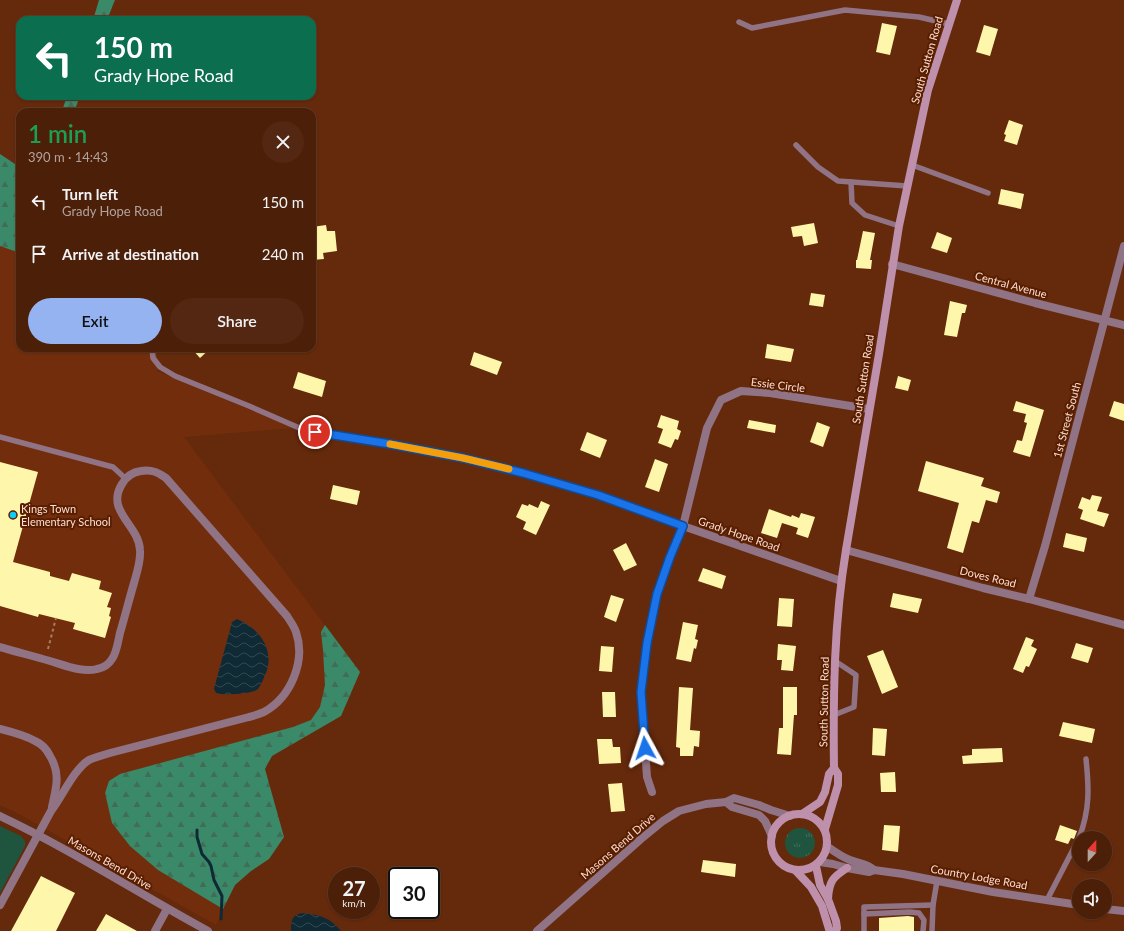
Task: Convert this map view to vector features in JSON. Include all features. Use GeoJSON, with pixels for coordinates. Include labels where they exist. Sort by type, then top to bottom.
{"type":"FeatureCollection","features":[{"type":"Feature","properties":{"kind":"main road","name":"South Sutton Road"},"geometry":{"type":"LineString","coordinates":[[825,830],[838,785],[838,774],[834,768],[834,715],[835,661],[841,581],[898,226],[928,90],[957,0]]}},
{"type":"Feature","properties":{"kind":"main road","name":"South Sutton Road"},"geometry":{"type":"LineString","coordinates":[[802,814],[820,802],[825,792],[829,774],[834,768]]}},
{"type":"Feature","properties":{"kind":"main road"},"geometry":{"type":"LineString","coordinates":[[802,814],[811,816],[819,822],[825,830],[828,838],[828,847],[825,855],[818,864],[803,871],[796,871],[787,868],[780,863],[774,855],[771,846],[772,836],[775,827],[782,820],[790,816],[802,814]]}},
{"type":"Feature","properties":{"kind":"main road"},"geometry":{"type":"LineString","coordinates":[[818,864],[820,886],[828,899],[836,921],[836,931]]}},
{"type":"Feature","properties":{"kind":"main road"},"geometry":{"type":"LineString","coordinates":[[828,899],[828,889],[834,877],[847,868]]}},
{"type":"Feature","properties":{"kind":"main road"},"geometry":{"type":"LineString","coordinates":[[796,871],[811,887],[822,906],[829,929],[831,931]]}},
{"type":"Feature","properties":{"kind":"street","name":"1st Street South"},"geometry":{"type":"LineString","coordinates":[[1029,599],[1045,546],[1124,246]]}},
{"type":"Feature","properties":{"kind":"street","name":"Central Avenue"},"geometry":{"type":"LineString","coordinates":[[892,264],[1035,303],[1124,325]]}},
{"type":"Feature","properties":{"kind":"street","name":"Essie Circle"},"geometry":{"type":"LineString","coordinates":[[652,792],[648,776],[641,692],[647,643],[657,594],[683,526],[707,428],[722,400],[741,392],[770,393],[869,409]]}},
{"type":"Feature","properties":{"kind":"street","name":"Grady Hope Road"},"geometry":{"type":"LineString","coordinates":[[304,430],[463,458],[523,473],[598,495],[841,581]]}},
{"type":"Feature","properties":{"kind":"street"},"geometry":{"type":"LineString","coordinates":[[0,647],[81,669],[98,669],[112,659],[139,562],[140,551],[139,542],[135,534],[120,512],[117,497],[120,488],[126,479],[138,471],[153,470],[160,473],[176,488],[287,616],[296,632],[299,652],[293,680],[278,701],[264,712],[110,753],[88,761],[74,776],[51,811],[0,905]]}},
{"type":"Feature","properties":{"kind":"street","name":"Doves Road"},"geometry":{"type":"LineString","coordinates":[[846,550],[1124,625]]}},
{"type":"Feature","properties":{"kind":"street"},"geometry":{"type":"LineString","coordinates":[[0,729],[29,738],[43,746],[49,753],[56,767],[57,775],[51,811]]}},
{"type":"Feature","properties":{"kind":"street","name":"Masons Bend Drive"},"geometry":{"type":"LineString","coordinates":[[537,931],[635,844],[663,821],[679,811],[706,804],[726,802],[734,798],[760,805],[790,816]]}},
{"type":"Feature","properties":{"kind":"street"},"geometry":{"type":"LineString","coordinates":[[726,802],[732,807],[759,816],[765,821],[772,836]]}},
{"type":"Feature","properties":{"kind":"street","name":"Masons Bend Drive"},"geometry":{"type":"LineString","coordinates":[[0,816],[84,860],[167,909],[208,931]]}},
{"type":"Feature","properties":{"kind":"street","name":"Country Lodge Road"},"geometry":{"type":"LineString","coordinates":[[828,847],[850,860],[869,865],[874,870]]}},
{"type":"Feature","properties":{"kind":"street","name":"Country Lodge Road"},"geometry":{"type":"LineString","coordinates":[[818,864],[833,864],[869,872],[874,870],[993,892],[1072,904]]}},
{"type":"Feature","properties":{"kind":"street"},"geometry":{"type":"LineString","coordinates":[[155,931],[167,909]]}},
{"type":"Feature","properties":{"kind":"street"},"geometry":{"type":"LineString","coordinates":[[1112,910],[1124,912]]}},
{"type":"Feature","properties":{"kind":"lane"},"geometry":{"type":"LineString","coordinates":[[739,22],[752,28],[845,10],[919,17],[949,24]]}},
{"type":"Feature","properties":{"kind":"lane"},"geometry":{"type":"LineString","coordinates":[[796,145],[818,167],[838,181],[907,186]]}},
{"type":"Feature","properties":{"kind":"lane"},"geometry":{"type":"LineString","coordinates":[[912,165],[988,193]]}},
{"type":"Feature","properties":{"kind":"lane"},"geometry":{"type":"LineString","coordinates":[[851,182],[852,203],[865,215],[898,226]]}},
{"type":"Feature","properties":{"kind":"lane"},"geometry":{"type":"LineString","coordinates":[[152,352],[153,358],[160,367],[175,376],[304,430]]}},
{"type":"Feature","properties":{"kind":"lane"},"geometry":{"type":"LineString","coordinates":[[0,437],[110,466],[126,479]]}},
{"type":"Feature","properties":{"kind":"lane"},"geometry":{"type":"LineString","coordinates":[[834,715],[854,707],[856,675],[835,661]]}},
{"type":"Feature","properties":{"kind":"lane"},"geometry":{"type":"LineString","coordinates":[[1082,831],[1089,799],[1086,759]]}},
{"type":"Feature","properties":{"kind":"lane"},"geometry":{"type":"LineString","coordinates":[[1047,900],[1072,852]]}},
{"type":"Feature","properties":{"kind":"lane"},"geometry":{"type":"LineString","coordinates":[[932,931],[933,906],[937,881]]}},
{"type":"Feature","properties":{"kind":"lane"},"geometry":{"type":"LineString","coordinates":[[864,931],[864,907],[933,906]]}},
{"type":"Feature","properties":{"kind":"lane"},"geometry":{"type":"LineString","coordinates":[[864,914],[910,912],[919,914],[924,920],[923,931]]}},
{"type":"Feature","properties":{"kind":"path"},"geometry":{"type":"LineString","coordinates":[[48,649],[56,618]]}},
{"type":"Feature","properties":{"kind":"shaded area"},"geometry":{"type":"Polygon","coordinates":[[[0,161],[16,171],[16,352],[157,352],[157,371],[294,428],[184,437],[360,672],[341,716],[272,756],[265,769],[284,837],[269,859],[251,871],[235,885],[216,925],[19,814],[0,805],[0,161]]]}},
{"type":"Feature","properties":{"kind":"green space"},"geometry":{"type":"Polygon","coordinates":[[[99,0],[115,0],[109,16],[94,16],[99,0]]]}},
{"type":"Feature","properties":{"kind":"green space"},"geometry":{"type":"Polygon","coordinates":[[[66,100],[78,100],[76,108],[63,108],[66,100]]]}},
{"type":"Feature","properties":{"kind":"green space"},"geometry":{"type":"Polygon","coordinates":[[[0,154],[15,164],[16,163],[16,252],[0,246],[0,154]]]}},
{"type":"Feature","properties":{"kind":"green space"},"geometry":{"type":"Polygon","coordinates":[[[325,625],[360,672],[341,716],[272,756],[265,769],[284,837],[269,859],[251,871],[235,885],[223,909],[158,870],[130,846],[112,823],[105,793],[109,781],[120,774],[293,727],[311,720],[320,707],[325,685],[321,632],[325,625]]]}},
{"type":"Feature","properties":{"kind":"green space"},"geometry":{"type":"Polygon","coordinates":[[[0,826],[21,836],[25,841],[25,846],[0,893],[0,826]]]}},
{"type":"Feature","properties":{"kind":"green space"},"geometry":{"type":"Polygon","coordinates":[[[800,828],[811,832],[815,843],[811,854],[800,858],[789,854],[785,843],[789,832],[800,828]]]}},
{"type":"Feature","properties":{"kind":"water"},"geometry":{"type":"Polygon","coordinates":[[[237,619],[253,628],[264,642],[267,650],[268,666],[258,689],[251,692],[237,694],[216,693],[214,689],[232,622],[237,619]]]}},
{"type":"Feature","properties":{"kind":"water"},"geometry":{"type":"Polygon","coordinates":[[[304,913],[325,918],[341,931],[291,931],[293,918],[304,913]]]}},
{"type":"Feature","properties":{"kind":"building"},"geometry":{"type":"Polygon","coordinates":[[[882,23],[897,26],[890,55],[876,52],[882,23]]]}},
{"type":"Feature","properties":{"kind":"building"},"geometry":{"type":"Polygon","coordinates":[[[984,25],[998,29],[990,56],[976,52],[984,25]]]}},
{"type":"Feature","properties":{"kind":"building"},"geometry":{"type":"Polygon","coordinates":[[[1009,120],[1023,125],[1017,145],[1004,141],[1006,135],[1004,134],[1009,120]]]}},
{"type":"Feature","properties":{"kind":"building"},"geometry":{"type":"Polygon","coordinates":[[[1001,189],[1024,194],[1021,209],[998,204],[1001,189]]]}},
{"type":"Feature","properties":{"kind":"building"},"geometry":{"type":"Polygon","coordinates":[[[814,223],[818,243],[804,246],[802,236],[793,237],[791,227],[814,223]]]}},
{"type":"Feature","properties":{"kind":"building"},"geometry":{"type":"Polygon","coordinates":[[[326,225],[327,231],[335,231],[337,251],[323,253],[324,259],[316,260],[316,226],[326,225]]]}},
{"type":"Feature","properties":{"kind":"building"},"geometry":{"type":"Polygon","coordinates":[[[863,231],[875,233],[870,260],[872,260],[871,269],[856,268],[856,260],[863,231]]]}},
{"type":"Feature","properties":{"kind":"building"},"geometry":{"type":"Polygon","coordinates":[[[937,232],[952,238],[947,253],[931,248],[937,232]]]}},
{"type":"Feature","properties":{"kind":"building"},"geometry":{"type":"Polygon","coordinates":[[[811,293],[825,295],[823,307],[809,305],[811,293]]]}},
{"type":"Feature","properties":{"kind":"building"},"geometry":{"type":"Polygon","coordinates":[[[950,301],[967,305],[965,313],[962,313],[957,337],[944,335],[950,301]]]}},
{"type":"Feature","properties":{"kind":"building"},"geometry":{"type":"Polygon","coordinates":[[[767,344],[794,349],[791,362],[765,358],[767,344]]]}},
{"type":"Feature","properties":{"kind":"building"},"geometry":{"type":"Polygon","coordinates":[[[195,352],[207,352],[200,358],[195,352]]]}},
{"type":"Feature","properties":{"kind":"building"},"geometry":{"type":"Polygon","coordinates":[[[474,352],[502,362],[497,375],[470,365],[474,352]]]}},
{"type":"Feature","properties":{"kind":"building"},"geometry":{"type":"Polygon","coordinates":[[[298,372],[326,381],[322,397],[293,388],[298,372]]]}},
{"type":"Feature","properties":{"kind":"building"},"geometry":{"type":"Polygon","coordinates":[[[898,376],[911,380],[908,391],[895,388],[898,376]]]}},
{"type":"Feature","properties":{"kind":"building"},"geometry":{"type":"Polygon","coordinates":[[[1016,401],[1044,410],[1030,457],[1013,452],[1017,440],[1022,441],[1027,423],[1024,422],[1026,414],[1013,411],[1016,401]]]}},
{"type":"Feature","properties":{"kind":"building"},"geometry":{"type":"Polygon","coordinates":[[[1114,401],[1124,404],[1124,421],[1109,416],[1114,401]]]}},
{"type":"Feature","properties":{"kind":"building"},"geometry":{"type":"Polygon","coordinates":[[[661,415],[679,421],[677,429],[681,431],[678,440],[675,439],[671,448],[658,443],[663,429],[657,427],[661,415]]]}},
{"type":"Feature","properties":{"kind":"building"},"geometry":{"type":"Polygon","coordinates":[[[749,420],[776,425],[775,433],[747,428],[749,420]]]}},
{"type":"Feature","properties":{"kind":"building"},"geometry":{"type":"Polygon","coordinates":[[[817,422],[830,427],[823,447],[810,442],[817,422]]]}},
{"type":"Feature","properties":{"kind":"building"},"geometry":{"type":"Polygon","coordinates":[[[587,432],[607,440],[600,458],[580,450],[587,432]]]}},
{"type":"Feature","properties":{"kind":"building"},"geometry":{"type":"Polygon","coordinates":[[[655,459],[668,464],[659,492],[645,487],[655,459]]]}},
{"type":"Feature","properties":{"kind":"building"},"geometry":{"type":"Polygon","coordinates":[[[926,461],[984,478],[981,486],[1000,492],[997,503],[986,500],[979,523],[972,521],[963,553],[947,548],[959,503],[918,491],[926,461]]]}},
{"type":"Feature","properties":{"kind":"building","name":"Kings Town Elementary School"},"geometry":{"type":"Polygon","coordinates":[[[0,462],[38,472],[13,562],[50,572],[50,576],[69,581],[72,573],[101,581],[99,589],[112,593],[107,607],[111,608],[109,616],[111,617],[105,638],[73,629],[75,623],[39,614],[38,617],[0,606],[0,462]]]}},
{"type":"Feature","properties":{"kind":"building"},"geometry":{"type":"Polygon","coordinates":[[[333,485],[360,491],[357,505],[330,499],[333,485]]]}},
{"type":"Feature","properties":{"kind":"building"},"geometry":{"type":"Polygon","coordinates":[[[1092,495],[1102,497],[1097,511],[1109,514],[1104,527],[1080,519],[1083,510],[1078,508],[1082,497],[1090,500],[1092,495]]]}},
{"type":"Feature","properties":{"kind":"building"},"geometry":{"type":"Polygon","coordinates":[[[541,501],[550,505],[536,535],[523,529],[526,522],[516,517],[522,504],[528,506],[529,504],[538,508],[541,501]]]}},
{"type":"Feature","properties":{"kind":"building"},"geometry":{"type":"Polygon","coordinates":[[[769,509],[791,517],[792,515],[799,518],[801,513],[815,517],[808,538],[796,534],[798,528],[782,523],[777,538],[761,533],[769,509]]]}},
{"type":"Feature","properties":{"kind":"building"},"geometry":{"type":"Polygon","coordinates":[[[1066,533],[1087,538],[1084,552],[1063,547],[1066,533]]]}},
{"type":"Feature","properties":{"kind":"building"},"geometry":{"type":"Polygon","coordinates":[[[626,543],[637,565],[624,571],[613,550],[626,543]]]}},
{"type":"Feature","properties":{"kind":"building"},"geometry":{"type":"Polygon","coordinates":[[[703,568],[726,576],[722,589],[698,581],[703,568]]]}},
{"type":"Feature","properties":{"kind":"building"},"geometry":{"type":"Polygon","coordinates":[[[893,593],[922,599],[918,613],[890,607],[893,593]]]}},
{"type":"Feature","properties":{"kind":"building"},"geometry":{"type":"Polygon","coordinates":[[[611,595],[624,599],[616,622],[604,617],[611,595]]]}},
{"type":"Feature","properties":{"kind":"building"},"geometry":{"type":"Polygon","coordinates":[[[779,598],[794,599],[792,627],[777,626],[779,598]]]}},
{"type":"Feature","properties":{"kind":"building"},"geometry":{"type":"Polygon","coordinates":[[[683,622],[698,625],[695,639],[698,640],[696,649],[694,648],[691,662],[676,659],[683,622]]]}},
{"type":"Feature","properties":{"kind":"building"},"geometry":{"type":"Polygon","coordinates":[[[1026,637],[1034,640],[1031,646],[1037,649],[1029,667],[1026,666],[1023,673],[1013,669],[1026,637]]]}},
{"type":"Feature","properties":{"kind":"building"},"geometry":{"type":"Polygon","coordinates":[[[1076,643],[1093,648],[1088,663],[1071,658],[1076,643]]]}},
{"type":"Feature","properties":{"kind":"building"},"geometry":{"type":"Polygon","coordinates":[[[778,644],[796,646],[793,671],[781,670],[782,660],[777,660],[778,644]]]}},
{"type":"Feature","properties":{"kind":"building"},"geometry":{"type":"Polygon","coordinates":[[[601,646],[614,647],[612,672],[599,671],[601,646]]]}},
{"type":"Feature","properties":{"kind":"building"},"geometry":{"type":"Polygon","coordinates":[[[883,650],[898,687],[882,694],[867,656],[883,650]]]}},
{"type":"Feature","properties":{"kind":"building"},"geometry":{"type":"Polygon","coordinates":[[[679,687],[693,688],[690,730],[700,731],[699,747],[694,746],[693,756],[680,756],[680,748],[676,747],[679,687]]]}},
{"type":"Feature","properties":{"kind":"building"},"geometry":{"type":"Polygon","coordinates":[[[783,687],[797,687],[797,715],[794,715],[791,755],[777,754],[779,728],[783,728],[783,687]]]}},
{"type":"Feature","properties":{"kind":"building"},"geometry":{"type":"Polygon","coordinates":[[[602,692],[615,692],[616,717],[603,717],[602,692]]]}},
{"type":"Feature","properties":{"kind":"building"},"geometry":{"type":"Polygon","coordinates":[[[1063,722],[1095,729],[1092,743],[1059,736],[1063,722]]]}},
{"type":"Feature","properties":{"kind":"building"},"geometry":{"type":"Polygon","coordinates":[[[873,728],[887,729],[885,756],[872,755],[873,728]]]}},
{"type":"Feature","properties":{"kind":"building"},"geometry":{"type":"Polygon","coordinates":[[[597,739],[612,739],[613,747],[620,747],[621,763],[599,764],[597,739]]]}},
{"type":"Feature","properties":{"kind":"building"},"geometry":{"type":"Polygon","coordinates":[[[1002,748],[1003,762],[963,764],[962,756],[972,755],[972,749],[1002,748]]]}},
{"type":"Feature","properties":{"kind":"building"},"geometry":{"type":"Polygon","coordinates":[[[895,772],[896,792],[881,792],[880,773],[895,772]]]}},
{"type":"Feature","properties":{"kind":"building"},"geometry":{"type":"Polygon","coordinates":[[[622,783],[625,811],[611,812],[608,784],[622,783]]]}},
{"type":"Feature","properties":{"kind":"building"},"geometry":{"type":"Polygon","coordinates":[[[884,825],[900,826],[898,852],[882,850],[884,825]]]}},
{"type":"Feature","properties":{"kind":"building"},"geometry":{"type":"Polygon","coordinates":[[[1060,825],[1077,831],[1072,831],[1072,838],[1068,844],[1055,840],[1060,825]]]}},
{"type":"Feature","properties":{"kind":"building"},"geometry":{"type":"Polygon","coordinates":[[[703,860],[736,864],[735,877],[701,872],[703,860]]]}},
{"type":"Feature","properties":{"kind":"building"},"geometry":{"type":"Polygon","coordinates":[[[41,876],[75,893],[56,931],[11,931],[41,876]]]}},
{"type":"Feature","properties":{"kind":"building"},"geometry":{"type":"Polygon","coordinates":[[[106,914],[137,931],[96,931],[106,914]]]}},
{"type":"Feature","properties":{"kind":"building"},"geometry":{"type":"Polygon","coordinates":[[[914,917],[914,931],[879,931],[879,918],[914,917]]]}},
{"type":"Feature","properties":{"kind":"waterway"},"geometry":{"type":"LineString","coordinates":[[197,830],[197,837],[202,854],[211,866],[214,880],[222,896],[221,919]]}},
{"type":"Feature","properties":{"kind":"slow traffic"},"geometry":{"type":"LineString","coordinates":[[390,444],[463,458],[509,469]]}},
{"type":"Feature","properties":{"kind":"place","name":"Kings Town Elementary School"},"geometry":{"type":"Point","coordinates":[13,515]}},
{"type":"Feature","properties":{"kind":"route"},"geometry":{"type":"LineString","coordinates":[[315,432],[463,458],[523,473],[598,495],[683,526],[657,594],[647,643],[641,692],[645,748]]}}]}
